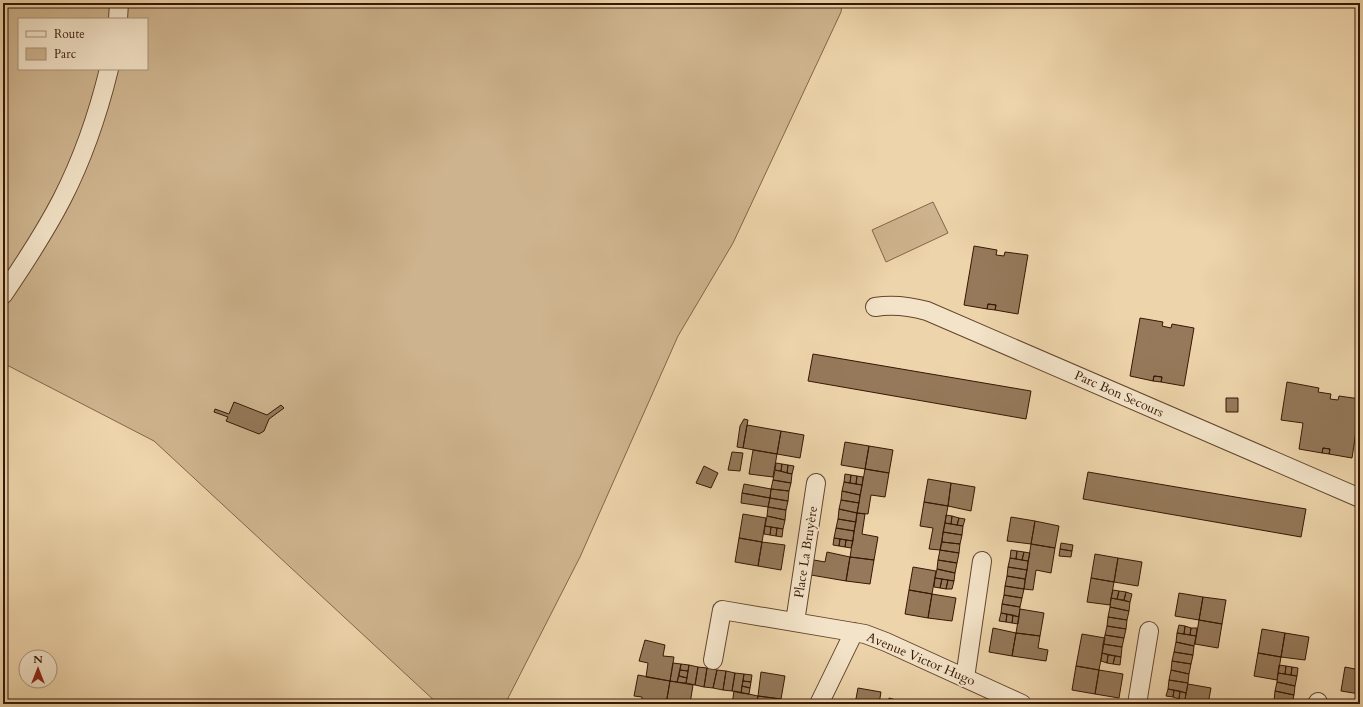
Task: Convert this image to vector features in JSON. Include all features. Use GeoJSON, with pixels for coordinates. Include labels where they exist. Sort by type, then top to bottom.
{"type":"FeatureCollection","features":[{"type":"Feature","properties":{"kind":"street"},"geometry":{"type":"LineString","coordinates":[[118,18],[119,3]]}},
{"type":"Feature","properties":{"kind":"street"},"geometry":{"type":"LineString","coordinates":[[3,295],[31,254],[62,199],[80,160],[94,123],[109,70]]}},
{"type":"Feature","properties":{"kind":"street","name":"Parc Bon Secours"},"geometry":{"type":"LineString","coordinates":[[875,307],[889,305],[906,306],[927,312],[1360,498]]}},
{"type":"Feature","properties":{"kind":"street","name":"Place La Bruyère"},"geometry":{"type":"LineString","coordinates":[[795,622],[816,483]]}},
{"type":"Feature","properties":{"kind":"street"},"geometry":{"type":"LineString","coordinates":[[964,678],[982,561]]}},
{"type":"Feature","properties":{"kind":"street","name":"Avenue Victor Hugo"},"geometry":{"type":"LineString","coordinates":[[713,660],[722,610],[865,634],[886,642],[1022,704]]}},
{"type":"Feature","properties":{"kind":"street"},"geometry":{"type":"LineString","coordinates":[[1137,704],[1149,631]]}},
{"type":"Feature","properties":{"kind":"street"},"geometry":{"type":"LineString","coordinates":[[819,704],[854,632]]}},
{"type":"Feature","properties":{"kind":"green space"},"geometry":{"type":"Polygon","coordinates":[[[3,3],[842,3],[841,12],[733,243],[678,336],[580,557],[505,704],[438,704],[154,441],[3,363],[3,3]]]}},
{"type":"Feature","properties":{"kind":"green space"},"geometry":{"type":"Polygon","coordinates":[[[933,202],[948,233],[886,262],[872,230],[933,202]]]}},
{"type":"Feature","properties":{"kind":"building"},"geometry":{"type":"Polygon","coordinates":[[[974,246],[997,250],[996,255],[1004,256],[1005,252],[1028,255],[1018,314],[995,310],[996,305],[988,304],[987,309],[964,305],[974,246]]]}},
{"type":"Feature","properties":{"kind":"building"},"geometry":{"type":"Polygon","coordinates":[[[988,304],[996,305],[995,310],[987,309],[988,304]]]}},
{"type":"Feature","properties":{"kind":"building"},"geometry":{"type":"Polygon","coordinates":[[[1140,318],[1163,322],[1162,326],[1171,328],[1172,324],[1194,328],[1184,386],[1161,382],[1162,377],[1154,376],[1153,381],[1130,376],[1140,318]]]}},
{"type":"Feature","properties":{"kind":"building"},"geometry":{"type":"Polygon","coordinates":[[[813,354],[1031,391],[1026,419],[808,381],[813,354]]]}},
{"type":"Feature","properties":{"kind":"building"},"geometry":{"type":"Polygon","coordinates":[[[1154,376],[1162,377],[1161,382],[1153,381],[1154,376]]]}},
{"type":"Feature","properties":{"kind":"building"},"geometry":{"type":"Polygon","coordinates":[[[1287,382],[1319,388],[1318,392],[1331,394],[1330,399],[1338,400],[1339,396],[1360,399],[1352,458],[1329,454],[1330,449],[1323,448],[1322,453],[1299,449],[1303,423],[1281,420],[1287,382]]]}},
{"type":"Feature","properties":{"kind":"building"},"geometry":{"type":"Polygon","coordinates":[[[1226,398],[1238,398],[1238,412],[1226,412],[1226,398]]]}},
{"type":"Feature","properties":{"kind":"building"},"geometry":{"type":"Polygon","coordinates":[[[234,402],[267,415],[281,405],[284,408],[269,419],[264,431],[259,434],[226,421],[228,417],[214,412],[215,409],[229,414],[234,402]]]}},
{"type":"Feature","properties":{"kind":"building"},"geometry":{"type":"Polygon","coordinates":[[[744,419],[748,420],[743,448],[737,447],[740,426],[744,419]]]}},
{"type":"Feature","properties":{"kind":"building"},"geometry":{"type":"Polygon","coordinates":[[[747,425],[781,431],[777,454],[743,448],[747,425]]]}},
{"type":"Feature","properties":{"kind":"building"},"geometry":{"type":"Polygon","coordinates":[[[781,431],[804,435],[800,458],[777,454],[781,431]]]}},
{"type":"Feature","properties":{"kind":"building"},"geometry":{"type":"Polygon","coordinates":[[[845,442],[869,446],[865,469],[841,465],[845,442]]]}},
{"type":"Feature","properties":{"kind":"building"},"geometry":{"type":"Polygon","coordinates":[[[869,446],[893,450],[889,473],[865,469],[869,446]]]}},
{"type":"Feature","properties":{"kind":"building"},"geometry":{"type":"Polygon","coordinates":[[[1323,448],[1330,449],[1329,454],[1322,453],[1323,448]]]}},
{"type":"Feature","properties":{"kind":"building"},"geometry":{"type":"Polygon","coordinates":[[[753,450],[777,454],[773,477],[749,474],[753,450]]]}},
{"type":"Feature","properties":{"kind":"building"},"geometry":{"type":"Polygon","coordinates":[[[732,452],[743,453],[740,471],[728,470],[732,452]]]}},
{"type":"Feature","properties":{"kind":"building"},"geometry":{"type":"Polygon","coordinates":[[[776,463],[782,464],[781,471],[775,470],[776,463]]]}},
{"type":"Feature","properties":{"kind":"building"},"geometry":{"type":"Polygon","coordinates":[[[782,464],[788,465],[787,473],[781,471],[782,464]]]}},
{"type":"Feature","properties":{"kind":"building"},"geometry":{"type":"Polygon","coordinates":[[[788,465],[794,466],[792,474],[787,473],[788,465]]]}},
{"type":"Feature","properties":{"kind":"building"},"geometry":{"type":"Polygon","coordinates":[[[704,466],[718,473],[711,488],[696,483],[704,466]]]}},
{"type":"Feature","properties":{"kind":"building"},"geometry":{"type":"Polygon","coordinates":[[[865,469],[889,473],[885,497],[871,495],[868,514],[857,513],[865,469]]]}},
{"type":"Feature","properties":{"kind":"building"},"geometry":{"type":"Polygon","coordinates":[[[775,470],[792,474],[791,483],[773,480],[775,470]]]}},
{"type":"Feature","properties":{"kind":"building"},"geometry":{"type":"Polygon","coordinates":[[[1088,472],[1306,509],[1301,537],[1083,499],[1088,472]]]}},
{"type":"Feature","properties":{"kind":"building"},"geometry":{"type":"Polygon","coordinates":[[[845,474],[851,475],[850,483],[844,482],[845,474]]]}},
{"type":"Feature","properties":{"kind":"building"},"geometry":{"type":"Polygon","coordinates":[[[851,475],[857,476],[856,484],[850,483],[851,475]]]}},
{"type":"Feature","properties":{"kind":"building"},"geometry":{"type":"Polygon","coordinates":[[[857,476],[863,477],[862,485],[856,484],[857,476]]]}},
{"type":"Feature","properties":{"kind":"building"},"geometry":{"type":"Polygon","coordinates":[[[928,479],[951,483],[948,506],[924,502],[928,479]]]}},
{"type":"Feature","properties":{"kind":"building"},"geometry":{"type":"Polygon","coordinates":[[[773,480],[791,483],[789,491],[771,489],[773,480]]]}},
{"type":"Feature","properties":{"kind":"building"},"geometry":{"type":"Polygon","coordinates":[[[844,482],[862,485],[860,495],[842,491],[844,482]]]}},
{"type":"Feature","properties":{"kind":"building"},"geometry":{"type":"Polygon","coordinates":[[[951,483],[975,487],[971,511],[948,506],[951,483]]]}},
{"type":"Feature","properties":{"kind":"building"},"geometry":{"type":"Polygon","coordinates":[[[744,484],[771,489],[770,498],[742,493],[744,484]]]}},
{"type":"Feature","properties":{"kind":"building"},"geometry":{"type":"Polygon","coordinates":[[[771,489],[789,491],[788,501],[770,498],[771,489]]]}},
{"type":"Feature","properties":{"kind":"building"},"geometry":{"type":"Polygon","coordinates":[[[842,491],[860,495],[859,503],[841,500],[842,491]]]}},
{"type":"Feature","properties":{"kind":"building"},"geometry":{"type":"Polygon","coordinates":[[[742,493],[770,498],[768,507],[741,503],[742,493]]]}},
{"type":"Feature","properties":{"kind":"building"},"geometry":{"type":"Polygon","coordinates":[[[770,498],[788,501],[786,510],[768,507],[770,498]]]}},
{"type":"Feature","properties":{"kind":"building"},"geometry":{"type":"Polygon","coordinates":[[[841,500],[859,503],[857,513],[839,509],[841,500]]]}},
{"type":"Feature","properties":{"kind":"building"},"geometry":{"type":"Polygon","coordinates":[[[924,502],[948,506],[940,550],[929,549],[933,528],[920,526],[924,502]]]}},
{"type":"Feature","properties":{"kind":"building"},"geometry":{"type":"Polygon","coordinates":[[[768,507],[786,510],[785,520],[767,516],[768,507]]]}},
{"type":"Feature","properties":{"kind":"building"},"geometry":{"type":"Polygon","coordinates":[[[839,509],[857,513],[856,522],[838,519],[839,509]]]}},
{"type":"Feature","properties":{"kind":"building"},"geometry":{"type":"Polygon","coordinates":[[[857,513],[865,514],[862,534],[878,537],[874,560],[850,557],[857,513]]]}},
{"type":"Feature","properties":{"kind":"building"},"geometry":{"type":"Polygon","coordinates":[[[743,514],[766,518],[762,542],[739,538],[743,514]]]}},
{"type":"Feature","properties":{"kind":"building"},"geometry":{"type":"Polygon","coordinates":[[[946,515],[952,516],[951,524],[945,523],[946,515]]]}},
{"type":"Feature","properties":{"kind":"building"},"geometry":{"type":"Polygon","coordinates":[[[767,516],[785,520],[783,529],[765,526],[767,516]]]}},
{"type":"Feature","properties":{"kind":"building"},"geometry":{"type":"Polygon","coordinates":[[[952,516],[959,518],[957,525],[951,524],[952,516]]]}},
{"type":"Feature","properties":{"kind":"building"},"geometry":{"type":"Polygon","coordinates":[[[1011,517],[1035,521],[1031,544],[1007,541],[1011,517]]]}},
{"type":"Feature","properties":{"kind":"building"},"geometry":{"type":"Polygon","coordinates":[[[959,518],[965,519],[963,526],[957,525],[959,518]]]}},
{"type":"Feature","properties":{"kind":"building"},"geometry":{"type":"Polygon","coordinates":[[[838,519],[856,522],[854,531],[836,528],[838,519]]]}},
{"type":"Feature","properties":{"kind":"building"},"geometry":{"type":"Polygon","coordinates":[[[1035,521],[1059,526],[1055,548],[1031,544],[1035,521]]]}},
{"type":"Feature","properties":{"kind":"building"},"geometry":{"type":"Polygon","coordinates":[[[945,523],[963,526],[962,535],[943,532],[945,523]]]}},
{"type":"Feature","properties":{"kind":"building"},"geometry":{"type":"Polygon","coordinates":[[[765,526],[771,527],[770,535],[764,534],[765,526]]]}},
{"type":"Feature","properties":{"kind":"building"},"geometry":{"type":"Polygon","coordinates":[[[771,527],[777,528],[776,536],[770,535],[771,527]]]}},
{"type":"Feature","properties":{"kind":"building"},"geometry":{"type":"Polygon","coordinates":[[[777,528],[783,529],[782,537],[776,536],[777,528]]]}},
{"type":"Feature","properties":{"kind":"building"},"geometry":{"type":"Polygon","coordinates":[[[836,528],[854,531],[853,541],[834,538],[836,528]]]}},
{"type":"Feature","properties":{"kind":"building"},"geometry":{"type":"Polygon","coordinates":[[[943,532],[962,535],[960,544],[942,542],[943,532]]]}},
{"type":"Feature","properties":{"kind":"building"},"geometry":{"type":"Polygon","coordinates":[[[739,538],[762,542],[758,566],[735,562],[739,538]]]}},
{"type":"Feature","properties":{"kind":"building"},"geometry":{"type":"Polygon","coordinates":[[[834,538],[840,539],[839,546],[833,545],[834,538]]]}},
{"type":"Feature","properties":{"kind":"building"},"geometry":{"type":"Polygon","coordinates":[[[840,539],[846,540],[845,547],[839,546],[840,539]]]}},
{"type":"Feature","properties":{"kind":"building"},"geometry":{"type":"Polygon","coordinates":[[[846,540],[853,541],[851,548],[845,547],[846,540]]]}},
{"type":"Feature","properties":{"kind":"building"},"geometry":{"type":"Polygon","coordinates":[[[762,542],[785,545],[781,570],[758,566],[762,542]]]}},
{"type":"Feature","properties":{"kind":"building"},"geometry":{"type":"Polygon","coordinates":[[[942,542],[960,544],[959,553],[940,550],[942,542]]]}},
{"type":"Feature","properties":{"kind":"building"},"geometry":{"type":"Polygon","coordinates":[[[1061,543],[1073,545],[1072,551],[1060,549],[1061,543]]]}},
{"type":"Feature","properties":{"kind":"building"},"geometry":{"type":"Polygon","coordinates":[[[1031,544],[1055,548],[1051,573],[1036,570],[1033,590],[1024,589],[1031,544]]]}},
{"type":"Feature","properties":{"kind":"building"},"geometry":{"type":"Polygon","coordinates":[[[1060,549],[1072,551],[1071,557],[1059,556],[1060,549]]]}},
{"type":"Feature","properties":{"kind":"building"},"geometry":{"type":"Polygon","coordinates":[[[940,550],[959,553],[957,563],[938,560],[940,550]]]}},
{"type":"Feature","properties":{"kind":"building"},"geometry":{"type":"Polygon","coordinates":[[[1011,550],[1017,551],[1016,559],[1010,558],[1011,550]]]}},
{"type":"Feature","properties":{"kind":"building"},"geometry":{"type":"Polygon","coordinates":[[[1017,551],[1024,552],[1022,560],[1016,559],[1017,551]]]}},
{"type":"Feature","properties":{"kind":"building"},"geometry":{"type":"Polygon","coordinates":[[[827,552],[850,557],[846,581],[811,575],[814,560],[825,562],[827,552]]]}},
{"type":"Feature","properties":{"kind":"building"},"geometry":{"type":"Polygon","coordinates":[[[1024,552],[1030,553],[1028,561],[1022,560],[1024,552]]]}},
{"type":"Feature","properties":{"kind":"building"},"geometry":{"type":"Polygon","coordinates":[[[1095,554],[1118,558],[1114,582],[1091,578],[1095,554]]]}},
{"type":"Feature","properties":{"kind":"building"},"geometry":{"type":"Polygon","coordinates":[[[850,557],[874,560],[870,584],[846,581],[850,557]]]}},
{"type":"Feature","properties":{"kind":"building"},"geometry":{"type":"Polygon","coordinates":[[[1010,558],[1028,561],[1027,570],[1008,567],[1010,558]]]}},
{"type":"Feature","properties":{"kind":"building"},"geometry":{"type":"Polygon","coordinates":[[[1118,558],[1142,562],[1138,586],[1114,582],[1118,558]]]}},
{"type":"Feature","properties":{"kind":"building"},"geometry":{"type":"Polygon","coordinates":[[[938,560],[957,563],[955,573],[937,569],[938,560]]]}},
{"type":"Feature","properties":{"kind":"building"},"geometry":{"type":"Polygon","coordinates":[[[913,567],[936,571],[932,594],[909,590],[913,567]]]}},
{"type":"Feature","properties":{"kind":"building"},"geometry":{"type":"Polygon","coordinates":[[[1008,567],[1027,570],[1025,579],[1007,576],[1008,567]]]}},
{"type":"Feature","properties":{"kind":"building"},"geometry":{"type":"Polygon","coordinates":[[[937,569],[955,573],[954,581],[935,578],[937,569]]]}},
{"type":"Feature","properties":{"kind":"building"},"geometry":{"type":"Polygon","coordinates":[[[1007,576],[1025,579],[1024,589],[1005,586],[1007,576]]]}},
{"type":"Feature","properties":{"kind":"building"},"geometry":{"type":"Polygon","coordinates":[[[935,578],[942,579],[940,588],[934,587],[935,578]]]}},
{"type":"Feature","properties":{"kind":"building"},"geometry":{"type":"Polygon","coordinates":[[[1091,578],[1114,582],[1110,605],[1087,602],[1091,578]]]}},
{"type":"Feature","properties":{"kind":"building"},"geometry":{"type":"Polygon","coordinates":[[[942,579],[948,580],[946,589],[940,588],[942,579]]]}},
{"type":"Feature","properties":{"kind":"building"},"geometry":{"type":"Polygon","coordinates":[[[948,580],[954,581],[952,589],[946,589],[948,580]]]}},
{"type":"Feature","properties":{"kind":"building"},"geometry":{"type":"Polygon","coordinates":[[[1005,586],[1024,589],[1022,598],[1004,595],[1005,586]]]}},
{"type":"Feature","properties":{"kind":"building"},"geometry":{"type":"Polygon","coordinates":[[[909,590],[932,594],[928,618],[905,614],[909,590]]]}},
{"type":"Feature","properties":{"kind":"building"},"geometry":{"type":"Polygon","coordinates":[[[1113,590],[1119,591],[1117,599],[1111,598],[1113,590]]]}},
{"type":"Feature","properties":{"kind":"building"},"geometry":{"type":"Polygon","coordinates":[[[1119,591],[1126,592],[1124,600],[1117,599],[1119,591]]]}},
{"type":"Feature","properties":{"kind":"building"},"geometry":{"type":"Polygon","coordinates":[[[1126,592],[1132,594],[1130,602],[1124,600],[1126,592]]]}},
{"type":"Feature","properties":{"kind":"building"},"geometry":{"type":"Polygon","coordinates":[[[1179,593],[1203,597],[1199,620],[1175,616],[1179,593]]]}},
{"type":"Feature","properties":{"kind":"building"},"geometry":{"type":"Polygon","coordinates":[[[932,594],[956,598],[952,621],[928,618],[932,594]]]}},
{"type":"Feature","properties":{"kind":"building"},"geometry":{"type":"Polygon","coordinates":[[[1004,595],[1022,598],[1020,607],[1002,604],[1004,595]]]}},
{"type":"Feature","properties":{"kind":"building"},"geometry":{"type":"Polygon","coordinates":[[[1360,595],[1360,618],[1356,617],[1360,595]]]}},
{"type":"Feature","properties":{"kind":"building"},"geometry":{"type":"Polygon","coordinates":[[[1203,597],[1226,600],[1222,624],[1199,620],[1203,597]]]}},
{"type":"Feature","properties":{"kind":"building"},"geometry":{"type":"Polygon","coordinates":[[[1111,598],[1130,602],[1129,611],[1110,607],[1111,598]]]}},
{"type":"Feature","properties":{"kind":"building"},"geometry":{"type":"Polygon","coordinates":[[[1002,604],[1020,607],[1019,617],[1001,613],[1002,604]]]}},
{"type":"Feature","properties":{"kind":"building"},"geometry":{"type":"Polygon","coordinates":[[[1110,607],[1129,611],[1127,620],[1108,617],[1110,607]]]}},
{"type":"Feature","properties":{"kind":"building"},"geometry":{"type":"Polygon","coordinates":[[[1020,609],[1044,613],[1040,636],[1016,633],[1020,609]]]}},
{"type":"Feature","properties":{"kind":"building"},"geometry":{"type":"Polygon","coordinates":[[[1001,613],[1007,614],[1006,622],[999,621],[1001,613]]]}},
{"type":"Feature","properties":{"kind":"building"},"geometry":{"type":"Polygon","coordinates":[[[1007,614],[1013,615],[1012,623],[1006,622],[1007,614]]]}},
{"type":"Feature","properties":{"kind":"building"},"geometry":{"type":"Polygon","coordinates":[[[1013,615],[1019,617],[1018,624],[1012,623],[1013,615]]]}},
{"type":"Feature","properties":{"kind":"building"},"geometry":{"type":"Polygon","coordinates":[[[1108,617],[1127,620],[1126,629],[1107,626],[1108,617]]]}},
{"type":"Feature","properties":{"kind":"building"},"geometry":{"type":"Polygon","coordinates":[[[1199,620],[1222,624],[1218,648],[1195,644],[1199,620]]]}},
{"type":"Feature","properties":{"kind":"building"},"geometry":{"type":"Polygon","coordinates":[[[1179,625],[1185,626],[1184,634],[1177,633],[1179,625]]]}},
{"type":"Feature","properties":{"kind":"building"},"geometry":{"type":"Polygon","coordinates":[[[1107,626],[1126,629],[1124,638],[1105,635],[1107,626]]]}},
{"type":"Feature","properties":{"kind":"building"},"geometry":{"type":"Polygon","coordinates":[[[1185,626],[1191,628],[1190,635],[1184,634],[1185,626]]]}},
{"type":"Feature","properties":{"kind":"building"},"geometry":{"type":"Polygon","coordinates":[[[993,628],[1016,633],[1012,656],[989,652],[993,628]]]}},
{"type":"Feature","properties":{"kind":"building"},"geometry":{"type":"Polygon","coordinates":[[[1191,628],[1197,628],[1196,636],[1190,635],[1191,628]]]}},
{"type":"Feature","properties":{"kind":"building"},"geometry":{"type":"Polygon","coordinates":[[[1262,629],[1285,633],[1281,657],[1258,653],[1262,629]]]}},
{"type":"Feature","properties":{"kind":"building"},"geometry":{"type":"Polygon","coordinates":[[[1016,633],[1040,636],[1038,648],[1048,650],[1046,661],[1012,656],[1016,633]]]}},
{"type":"Feature","properties":{"kind":"building"},"geometry":{"type":"Polygon","coordinates":[[[1177,633],[1196,636],[1194,646],[1176,642],[1177,633]]]}},
{"type":"Feature","properties":{"kind":"building"},"geometry":{"type":"Polygon","coordinates":[[[1285,633],[1309,637],[1305,660],[1281,657],[1285,633]]]}},
{"type":"Feature","properties":{"kind":"building"},"geometry":{"type":"Polygon","coordinates":[[[1082,634],[1105,638],[1099,670],[1076,666],[1082,634]]]}},
{"type":"Feature","properties":{"kind":"building"},"geometry":{"type":"Polygon","coordinates":[[[1105,635],[1124,638],[1122,647],[1103,644],[1105,635]]]}},
{"type":"Feature","properties":{"kind":"building"},"geometry":{"type":"Polygon","coordinates":[[[645,640],[665,645],[663,656],[674,657],[670,681],[646,677],[648,663],[639,661],[645,640]]]}},
{"type":"Feature","properties":{"kind":"building"},"geometry":{"type":"Polygon","coordinates":[[[1176,642],[1194,646],[1193,655],[1174,652],[1176,642]]]}},
{"type":"Feature","properties":{"kind":"building"},"geometry":{"type":"Polygon","coordinates":[[[1103,644],[1122,647],[1121,657],[1102,653],[1103,644]]]}},
{"type":"Feature","properties":{"kind":"building"},"geometry":{"type":"Polygon","coordinates":[[[1174,652],[1193,655],[1191,664],[1172,661],[1174,652]]]}},
{"type":"Feature","properties":{"kind":"building"},"geometry":{"type":"Polygon","coordinates":[[[1102,653],[1108,655],[1107,663],[1101,661],[1102,653]]]}},
{"type":"Feature","properties":{"kind":"building"},"geometry":{"type":"Polygon","coordinates":[[[1258,653],[1281,657],[1277,680],[1254,676],[1258,653]]]}},
{"type":"Feature","properties":{"kind":"building"},"geometry":{"type":"Polygon","coordinates":[[[1108,655],[1115,656],[1113,664],[1107,663],[1108,655]]]}},
{"type":"Feature","properties":{"kind":"building"},"geometry":{"type":"Polygon","coordinates":[[[1115,656],[1121,657],[1120,665],[1113,664],[1115,656]]]}},
{"type":"Feature","properties":{"kind":"building"},"geometry":{"type":"Polygon","coordinates":[[[1172,661],[1191,664],[1189,674],[1171,670],[1172,661]]]}},
{"type":"Feature","properties":{"kind":"building"},"geometry":{"type":"Polygon","coordinates":[[[673,663],[681,664],[677,682],[670,681],[673,663]]]}},
{"type":"Feature","properties":{"kind":"building"},"geometry":{"type":"Polygon","coordinates":[[[681,664],[689,665],[688,671],[680,670],[681,664]]]}},
{"type":"Feature","properties":{"kind":"building"},"geometry":{"type":"Polygon","coordinates":[[[689,665],[698,667],[695,685],[686,683],[689,665]]]}},
{"type":"Feature","properties":{"kind":"building"},"geometry":{"type":"Polygon","coordinates":[[[1279,665],[1286,666],[1285,674],[1278,673],[1279,665]]]}},
{"type":"Feature","properties":{"kind":"building"},"geometry":{"type":"Polygon","coordinates":[[[1076,666],[1099,670],[1095,694],[1072,690],[1076,666]]]}},
{"type":"Feature","properties":{"kind":"building"},"geometry":{"type":"Polygon","coordinates":[[[1286,666],[1292,667],[1291,675],[1285,674],[1286,666]]]}},
{"type":"Feature","properties":{"kind":"building"},"geometry":{"type":"Polygon","coordinates":[[[698,667],[707,668],[704,687],[695,685],[698,667]]]}},
{"type":"Feature","properties":{"kind":"building"},"geometry":{"type":"Polygon","coordinates":[[[1292,667],[1298,668],[1297,676],[1291,675],[1292,667]]]}},
{"type":"Feature","properties":{"kind":"building"},"geometry":{"type":"Polygon","coordinates":[[[1345,667],[1360,670],[1360,694],[1341,691],[1345,667]]]}},
{"type":"Feature","properties":{"kind":"building"},"geometry":{"type":"Polygon","coordinates":[[[707,668],[717,670],[713,688],[704,687],[707,668]]]}},
{"type":"Feature","properties":{"kind":"building"},"geometry":{"type":"Polygon","coordinates":[[[680,670],[688,671],[687,678],[679,676],[680,670]]]}},
{"type":"Feature","properties":{"kind":"building"},"geometry":{"type":"Polygon","coordinates":[[[717,670],[726,671],[723,690],[713,688],[717,670]]]}},
{"type":"Feature","properties":{"kind":"building"},"geometry":{"type":"Polygon","coordinates":[[[1099,670],[1123,674],[1119,698],[1095,694],[1099,670]]]}},
{"type":"Feature","properties":{"kind":"building"},"geometry":{"type":"Polygon","coordinates":[[[1171,670],[1189,674],[1188,683],[1169,680],[1171,670]]]}},
{"type":"Feature","properties":{"kind":"building"},"geometry":{"type":"Polygon","coordinates":[[[726,671],[735,673],[732,691],[723,690],[726,671]]]}},
{"type":"Feature","properties":{"kind":"building"},"geometry":{"type":"Polygon","coordinates":[[[761,672],[785,676],[781,699],[758,696],[761,672]]]}},
{"type":"Feature","properties":{"kind":"building"},"geometry":{"type":"Polygon","coordinates":[[[735,673],[744,674],[741,693],[732,691],[735,673]]]}},
{"type":"Feature","properties":{"kind":"building"},"geometry":{"type":"Polygon","coordinates":[[[1278,673],[1297,676],[1295,686],[1277,682],[1278,673]]]}},
{"type":"Feature","properties":{"kind":"building"},"geometry":{"type":"Polygon","coordinates":[[[744,674],[752,675],[751,682],[743,681],[744,674]]]}},
{"type":"Feature","properties":{"kind":"building"},"geometry":{"type":"Polygon","coordinates":[[[638,675],[670,681],[666,704],[642,701],[642,697],[634,696],[638,675]]]}},
{"type":"Feature","properties":{"kind":"building"},"geometry":{"type":"Polygon","coordinates":[[[679,676],[687,678],[686,683],[677,682],[679,676]]]}},
{"type":"Feature","properties":{"kind":"building"},"geometry":{"type":"Polygon","coordinates":[[[1169,680],[1188,683],[1186,693],[1168,689],[1169,680]]]}},
{"type":"Feature","properties":{"kind":"building"},"geometry":{"type":"Polygon","coordinates":[[[670,681],[693,685],[690,704],[666,704],[670,681]]]}},
{"type":"Feature","properties":{"kind":"building"},"geometry":{"type":"Polygon","coordinates":[[[743,681],[751,682],[750,688],[742,686],[743,681]]]}},
{"type":"Feature","properties":{"kind":"building"},"geometry":{"type":"Polygon","coordinates":[[[1277,682],[1295,686],[1294,695],[1275,691],[1277,682]]]}},
{"type":"Feature","properties":{"kind":"building"},"geometry":{"type":"Polygon","coordinates":[[[1188,684],[1211,688],[1208,704],[1184,704],[1188,684]]]}},
{"type":"Feature","properties":{"kind":"building"},"geometry":{"type":"Polygon","coordinates":[[[742,686],[750,688],[749,694],[741,693],[742,686]]]}},
{"type":"Feature","properties":{"kind":"building"},"geometry":{"type":"Polygon","coordinates":[[[858,688],[881,692],[879,704],[855,704],[858,688]]]}},
{"type":"Feature","properties":{"kind":"building"},"geometry":{"type":"Polygon","coordinates":[[[1168,689],[1174,690],[1173,697],[1166,696],[1168,689]]]}},
{"type":"Feature","properties":{"kind":"building"},"geometry":{"type":"Polygon","coordinates":[[[1174,690],[1180,691],[1179,699],[1173,697],[1174,690]]]}},
{"type":"Feature","properties":{"kind":"building"},"geometry":{"type":"Polygon","coordinates":[[[734,691],[758,696],[756,704],[732,704],[734,691]]]}},
{"type":"Feature","properties":{"kind":"building"},"geometry":{"type":"Polygon","coordinates":[[[1180,691],[1186,693],[1185,700],[1179,699],[1180,691]]]}},
{"type":"Feature","properties":{"kind":"building"},"geometry":{"type":"Polygon","coordinates":[[[1275,691],[1294,695],[1292,704],[1274,701],[1275,691]]]}},
{"type":"Feature","properties":{"kind":"building"},"geometry":{"type":"Polygon","coordinates":[[[758,696],[781,699],[780,704],[756,704],[758,696]]]}},
{"type":"Feature","properties":{"kind":"building"},"geometry":{"type":"Polygon","coordinates":[[[889,698],[896,700],[896,704],[888,704],[889,698]]]}},
{"type":"Feature","properties":{"kind":"building"},"geometry":{"type":"Polygon","coordinates":[[[896,700],[906,702],[906,704],[896,704],[896,700]]]}},
{"type":"Feature","properties":{"kind":"building"},"geometry":{"type":"Polygon","coordinates":[[[1274,701],[1292,704],[1273,704],[1274,701]]]}}]}
